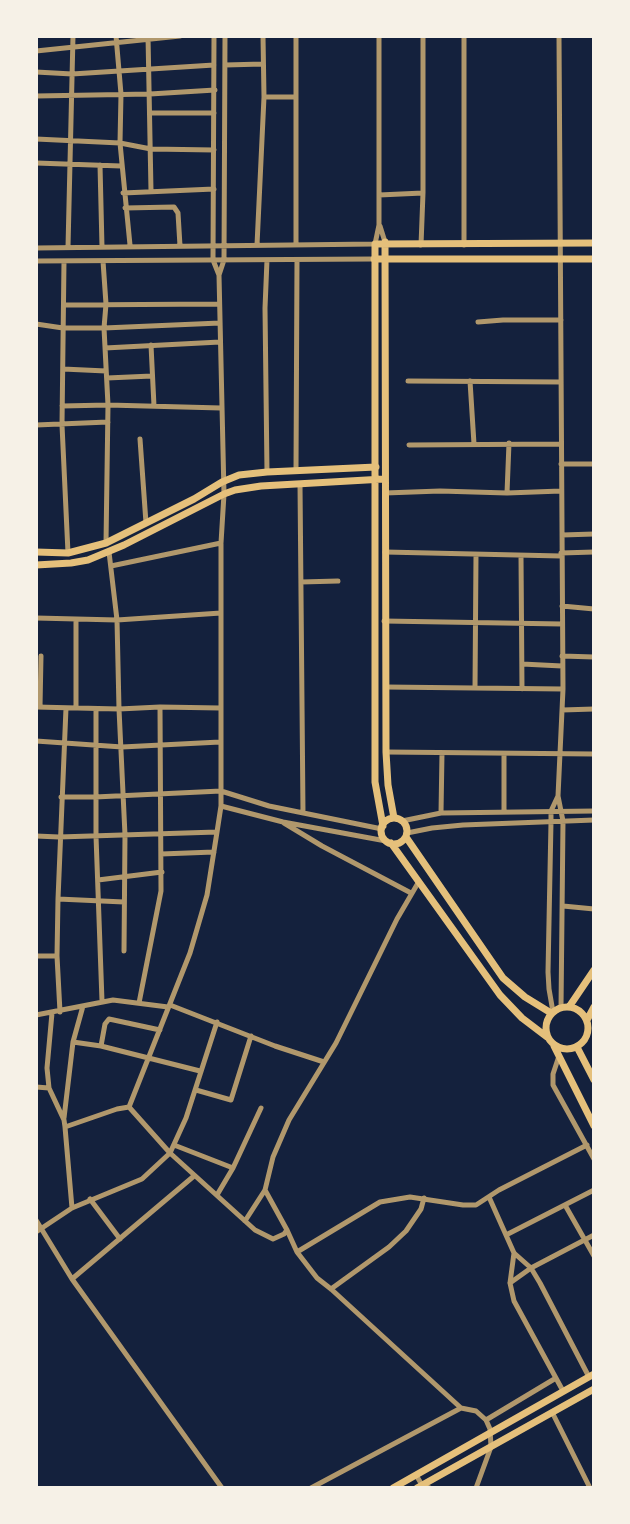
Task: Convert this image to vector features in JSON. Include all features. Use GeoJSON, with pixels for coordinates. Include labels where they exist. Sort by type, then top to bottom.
{"type":"FeatureCollection","features":[{"type":"Feature","properties":{"kind":"main road"},"geometry":{"type":"LineString","coordinates":[[594,243],[421,245],[385,242],[375,244],[374,259],[375,782],[383,836],[450,922],[500,995],[554,1046],[594,1126]]}},
{"type":"Feature","properties":{"kind":"main road"},"geometry":{"type":"LineString","coordinates":[[385,242],[386,752],[388,784],[394,818]]}},
{"type":"Feature","properties":{"kind":"main road"},"geometry":{"type":"LineString","coordinates":[[374,259],[594,259]]}},
{"type":"Feature","properties":{"kind":"main road"},"geometry":{"type":"LineString","coordinates":[[36,552],[68,553],[106,543],[222,482],[243,474],[385,466]]}},
{"type":"Feature","properties":{"kind":"main road"},"geometry":{"type":"LineString","coordinates":[[36,565],[79,562],[109,552],[224,494],[254,487],[384,478]]}},
{"type":"Feature","properties":{"kind":"main road"},"geometry":{"type":"LineString","coordinates":[[382,828],[388,820],[394,818],[402,821],[406,826],[406,835],[503,978],[525,997],[552,1013]]}},
{"type":"Feature","properties":{"kind":"main road"},"geometry":{"type":"LineString","coordinates":[[389,842],[399,843],[406,835]]}},
{"type":"Feature","properties":{"kind":"main road"},"geometry":{"type":"LineString","coordinates":[[547,1037],[546,1024],[552,1013],[565,1007],[594,970]]}},
{"type":"Feature","properties":{"kind":"main road"},"geometry":{"type":"LineString","coordinates":[[565,1007],[578,1010],[587,1020]]}},
{"type":"Feature","properties":{"kind":"main road"},"geometry":{"type":"LineString","coordinates":[[554,1046],[563,1050],[577,1047],[586,1037],[587,1020],[594,1007]]}},
{"type":"Feature","properties":{"kind":"main road"},"geometry":{"type":"LineString","coordinates":[[577,1047],[594,1080]]}},
{"type":"Feature","properties":{"kind":"main road"},"geometry":{"type":"LineString","coordinates":[[393,1488],[592,1376]]}},
{"type":"Feature","properties":{"kind":"main road"},"geometry":{"type":"LineString","coordinates":[[420,1487],[594,1389]]}},
{"type":"Feature","properties":{"kind":"street"},"geometry":{"type":"LineString","coordinates":[[68,247],[73,36]]}},
{"type":"Feature","properties":{"kind":"street"},"geometry":{"type":"LineString","coordinates":[[36,51],[73,48],[116,39],[180,36]]}},
{"type":"Feature","properties":{"kind":"street"},"geometry":{"type":"LineString","coordinates":[[214,36],[213,260],[219,275]]}},
{"type":"Feature","properties":{"kind":"street"},"geometry":{"type":"LineString","coordinates":[[129,1107],[200,924],[221,806],[221,543],[224,494],[219,275],[224,260],[225,36]]}},
{"type":"Feature","properties":{"kind":"street"},"geometry":{"type":"LineString","coordinates":[[257,245],[264,97],[262,36]]}},
{"type":"Feature","properties":{"kind":"street"},"geometry":{"type":"LineString","coordinates":[[296,36],[296,245]]}},
{"type":"Feature","properties":{"kind":"street"},"geometry":{"type":"LineString","coordinates":[[36,248],[130,245],[375,244],[379,225],[379,36]]}},
{"type":"Feature","properties":{"kind":"street"},"geometry":{"type":"LineString","coordinates":[[421,245],[423,36]]}},
{"type":"Feature","properties":{"kind":"street"},"geometry":{"type":"LineString","coordinates":[[464,36],[464,245]]}},
{"type":"Feature","properties":{"kind":"street"},"geometry":{"type":"LineString","coordinates":[[558,36],[562,535],[562,710],[558,796],[563,821],[565,1007]]}},
{"type":"Feature","properties":{"kind":"street"},"geometry":{"type":"LineString","coordinates":[[148,37],[151,191]]}},
{"type":"Feature","properties":{"kind":"street"},"geometry":{"type":"LineString","coordinates":[[116,39],[120,70],[123,193],[130,245]]}},
{"type":"Feature","properties":{"kind":"street"},"geometry":{"type":"LineString","coordinates":[[36,72],[72,74],[214,64]]}},
{"type":"Feature","properties":{"kind":"street"},"geometry":{"type":"LineString","coordinates":[[214,72],[225,68],[263,64]]}},
{"type":"Feature","properties":{"kind":"street"},"geometry":{"type":"LineString","coordinates":[[36,96],[150,94],[214,90]]}},
{"type":"Feature","properties":{"kind":"street"},"geometry":{"type":"LineString","coordinates":[[264,97],[296,97]]}},
{"type":"Feature","properties":{"kind":"street"},"geometry":{"type":"LineString","coordinates":[[151,113],[214,112]]}},
{"type":"Feature","properties":{"kind":"street"},"geometry":{"type":"LineString","coordinates":[[36,139],[120,143],[151,150],[214,150]]}},
{"type":"Feature","properties":{"kind":"street"},"geometry":{"type":"LineString","coordinates":[[36,163],[122,166]]}},
{"type":"Feature","properties":{"kind":"street"},"geometry":{"type":"LineString","coordinates":[[100,165],[102,247]]}},
{"type":"Feature","properties":{"kind":"street"},"geometry":{"type":"LineString","coordinates":[[123,193],[214,189]]}},
{"type":"Feature","properties":{"kind":"street"},"geometry":{"type":"LineString","coordinates":[[379,195],[423,193]]}},
{"type":"Feature","properties":{"kind":"street"},"geometry":{"type":"LineString","coordinates":[[125,208],[174,207],[178,213],[180,246]]}},
{"type":"Feature","properties":{"kind":"street"},"geometry":{"type":"LineString","coordinates":[[379,225],[385,242]]}},
{"type":"Feature","properties":{"kind":"street"},"geometry":{"type":"LineString","coordinates":[[36,261],[374,259]]}},
{"type":"Feature","properties":{"kind":"street"},"geometry":{"type":"LineString","coordinates":[[267,260],[265,308],[267,472]]}},
{"type":"Feature","properties":{"kind":"street"},"geometry":{"type":"LineString","coordinates":[[296,470],[297,260]]}},
{"type":"Feature","properties":{"kind":"street"},"geometry":{"type":"LineString","coordinates":[[64,261],[62,425],[68,553]]}},
{"type":"Feature","properties":{"kind":"street"},"geometry":{"type":"LineString","coordinates":[[103,261],[108,405],[106,543]]}},
{"type":"Feature","properties":{"kind":"street"},"geometry":{"type":"LineString","coordinates":[[65,305],[219,304]]}},
{"type":"Feature","properties":{"kind":"street"},"geometry":{"type":"LineString","coordinates":[[478,322],[561,320]]}},
{"type":"Feature","properties":{"kind":"street"},"geometry":{"type":"LineString","coordinates":[[36,324],[63,328],[104,328],[220,323]]}},
{"type":"Feature","properties":{"kind":"street"},"geometry":{"type":"LineString","coordinates":[[105,348],[220,342]]}},
{"type":"Feature","properties":{"kind":"street"},"geometry":{"type":"LineString","coordinates":[[151,345],[154,406]]}},
{"type":"Feature","properties":{"kind":"street"},"geometry":{"type":"LineString","coordinates":[[63,369],[106,371]]}},
{"type":"Feature","properties":{"kind":"street"},"geometry":{"type":"LineString","coordinates":[[107,378],[152,376]]}},
{"type":"Feature","properties":{"kind":"street"},"geometry":{"type":"LineString","coordinates":[[408,381],[561,382]]}},
{"type":"Feature","properties":{"kind":"street"},"geometry":{"type":"LineString","coordinates":[[470,381],[474,444]]}},
{"type":"Feature","properties":{"kind":"street"},"geometry":{"type":"LineString","coordinates":[[63,406],[222,408]]}},
{"type":"Feature","properties":{"kind":"street"},"geometry":{"type":"LineString","coordinates":[[36,425],[108,422]]}},
{"type":"Feature","properties":{"kind":"street"},"geometry":{"type":"LineString","coordinates":[[140,439],[146,523]]}},
{"type":"Feature","properties":{"kind":"street"},"geometry":{"type":"LineString","coordinates":[[507,493],[509,443]]}},
{"type":"Feature","properties":{"kind":"street"},"geometry":{"type":"LineString","coordinates":[[409,446],[561,444]]}},
{"type":"Feature","properties":{"kind":"street"},"geometry":{"type":"LineString","coordinates":[[561,464],[594,464]]}},
{"type":"Feature","properties":{"kind":"street"},"geometry":{"type":"LineString","coordinates":[[300,484],[303,813]]}},
{"type":"Feature","properties":{"kind":"street"},"geometry":{"type":"LineString","coordinates":[[385,493],[561,491]]}},
{"type":"Feature","properties":{"kind":"street"},"geometry":{"type":"LineString","coordinates":[[562,535],[594,534]]}},
{"type":"Feature","properties":{"kind":"street"},"geometry":{"type":"LineString","coordinates":[[111,566],[221,543]]}},
{"type":"Feature","properties":{"kind":"street"},"geometry":{"type":"LineString","coordinates":[[109,552],[117,620],[122,747],[125,836],[124,951]]}},
{"type":"Feature","properties":{"kind":"street"},"geometry":{"type":"LineString","coordinates":[[385,552],[520,556],[594,552]]}},
{"type":"Feature","properties":{"kind":"street"},"geometry":{"type":"LineString","coordinates":[[475,688],[476,555]]}},
{"type":"Feature","properties":{"kind":"street"},"geometry":{"type":"LineString","coordinates":[[520,556],[522,688]]}},
{"type":"Feature","properties":{"kind":"street"},"geometry":{"type":"LineString","coordinates":[[301,582],[338,581]]}},
{"type":"Feature","properties":{"kind":"street"},"geometry":{"type":"LineString","coordinates":[[562,606],[594,609]]}},
{"type":"Feature","properties":{"kind":"street"},"geometry":{"type":"LineString","coordinates":[[36,618],[117,620],[221,613]]}},
{"type":"Feature","properties":{"kind":"street"},"geometry":{"type":"LineString","coordinates":[[76,620],[76,708]]}},
{"type":"Feature","properties":{"kind":"street"},"geometry":{"type":"LineString","coordinates":[[384,621],[562,624]]}},
{"type":"Feature","properties":{"kind":"street"},"geometry":{"type":"LineString","coordinates":[[41,656],[38,707],[220,708]]}},
{"type":"Feature","properties":{"kind":"street"},"geometry":{"type":"LineString","coordinates":[[562,656],[594,657]]}},
{"type":"Feature","properties":{"kind":"street"},"geometry":{"type":"LineString","coordinates":[[522,664],[562,666]]}},
{"type":"Feature","properties":{"kind":"street"},"geometry":{"type":"LineString","coordinates":[[386,687],[562,689]]}},
{"type":"Feature","properties":{"kind":"street"},"geometry":{"type":"LineString","coordinates":[[139,1003],[161,891],[160,707]]}},
{"type":"Feature","properties":{"kind":"street"},"geometry":{"type":"LineString","coordinates":[[60,1012],[57,956],[59,837],[66,708]]}},
{"type":"Feature","properties":{"kind":"street"},"geometry":{"type":"LineString","coordinates":[[96,709],[95,797],[102,1001]]}},
{"type":"Feature","properties":{"kind":"street"},"geometry":{"type":"LineString","coordinates":[[562,710],[594,710]]}},
{"type":"Feature","properties":{"kind":"street"},"geometry":{"type":"LineString","coordinates":[[36,741],[122,747],[220,742]]}},
{"type":"Feature","properties":{"kind":"street"},"geometry":{"type":"LineString","coordinates":[[386,752],[594,754]]}},
{"type":"Feature","properties":{"kind":"street"},"geometry":{"type":"LineString","coordinates":[[441,813],[442,753]]}},
{"type":"Feature","properties":{"kind":"street"},"geometry":{"type":"LineString","coordinates":[[504,754],[504,812]]}},
{"type":"Feature","properties":{"kind":"street"},"geometry":{"type":"LineString","coordinates":[[61,796],[95,797],[221,792],[269,807],[382,828]]}},
{"type":"Feature","properties":{"kind":"street"},"geometry":{"type":"LineString","coordinates":[[552,1013],[548,972],[550,822],[551,811],[558,796]]}},
{"type":"Feature","properties":{"kind":"street"},"geometry":{"type":"LineString","coordinates":[[221,806],[282,822],[389,842]]}},
{"type":"Feature","properties":{"kind":"street"},"geometry":{"type":"LineString","coordinates":[[402,821],[441,813],[594,811]]}},
{"type":"Feature","properties":{"kind":"street"},"geometry":{"type":"LineString","coordinates":[[406,835],[432,828],[463,825],[594,820]]}},
{"type":"Feature","properties":{"kind":"street"},"geometry":{"type":"LineString","coordinates":[[282,822],[321,846],[411,893]]}},
{"type":"Feature","properties":{"kind":"street"},"geometry":{"type":"LineString","coordinates":[[36,836],[125,836],[218,832]]}},
{"type":"Feature","properties":{"kind":"street"},"geometry":{"type":"LineString","coordinates":[[161,854],[214,852]]}},
{"type":"Feature","properties":{"kind":"street"},"geometry":{"type":"LineString","coordinates":[[98,880],[162,872]]}},
{"type":"Feature","properties":{"kind":"street"},"geometry":{"type":"LineString","coordinates":[[245,1221],[265,1190],[273,1157],[289,1120],[336,1043],[397,919],[418,883]]}},
{"type":"Feature","properties":{"kind":"street"},"geometry":{"type":"LineString","coordinates":[[58,899],[124,902]]}},
{"type":"Feature","properties":{"kind":"street"},"geometry":{"type":"LineString","coordinates":[[563,906],[594,909]]}},
{"type":"Feature","properties":{"kind":"street"},"geometry":{"type":"LineString","coordinates":[[36,956],[57,956]]}},
{"type":"Feature","properties":{"kind":"street"},"geometry":{"type":"LineString","coordinates":[[36,1015],[60,1012],[102,1001],[120,1000],[169,1006],[324,1062]]}},
{"type":"Feature","properties":{"kind":"street"},"geometry":{"type":"LineString","coordinates":[[72,1208],[64,1120],[73,1042],[83,1006]]}},
{"type":"Feature","properties":{"kind":"street"},"geometry":{"type":"LineString","coordinates":[[52,1013],[47,1068],[49,1088],[64,1120]]}},
{"type":"Feature","properties":{"kind":"street"},"geometry":{"type":"LineString","coordinates":[[101,1046],[105,1024],[109,1019],[160,1030]]}},
{"type":"Feature","properties":{"kind":"street"},"geometry":{"type":"LineString","coordinates":[[38,1230],[90,1199],[142,1179],[170,1153],[196,1090],[217,1022]]}},
{"type":"Feature","properties":{"kind":"street"},"geometry":{"type":"LineString","coordinates":[[196,1090],[231,1100],[251,1036]]}},
{"type":"Feature","properties":{"kind":"street"},"geometry":{"type":"LineString","coordinates":[[73,1042],[101,1046],[200,1071]]}},
{"type":"Feature","properties":{"kind":"street"},"geometry":{"type":"LineString","coordinates":[[559,1056],[553,1074],[553,1085],[594,1159]]}},
{"type":"Feature","properties":{"kind":"street"},"geometry":{"type":"LineString","coordinates":[[36,1087],[49,1088]]}},
{"type":"Feature","properties":{"kind":"street"},"geometry":{"type":"LineString","coordinates":[[65,1127],[129,1107]]}},
{"type":"Feature","properties":{"kind":"street"},"geometry":{"type":"LineString","coordinates":[[129,1107],[170,1153],[261,1235],[269,1238],[280,1236],[287,1230]]}},
{"type":"Feature","properties":{"kind":"street"},"geometry":{"type":"LineString","coordinates":[[217,1195],[233,1168],[261,1108]]}},
{"type":"Feature","properties":{"kind":"street"},"geometry":{"type":"LineString","coordinates":[[174,1144],[233,1168]]}},
{"type":"Feature","properties":{"kind":"street"},"geometry":{"type":"LineString","coordinates":[[297,1252],[380,1202],[400,1198],[424,1198],[471,1205],[482,1202],[587,1145]]}},
{"type":"Feature","properties":{"kind":"street"},"geometry":{"type":"LineString","coordinates":[[72,1279],[194,1176]]}},
{"type":"Feature","properties":{"kind":"street"},"geometry":{"type":"LineString","coordinates":[[265,1190],[297,1252],[316,1278],[331,1289],[461,1408],[476,1411],[486,1420],[491,1432],[491,1447],[476,1488]]}},
{"type":"Feature","properties":{"kind":"street"},"geometry":{"type":"LineString","coordinates":[[506,1235],[594,1190]]}},
{"type":"Feature","properties":{"kind":"street"},"geometry":{"type":"LineString","coordinates":[[489,1197],[514,1254],[531,1268],[592,1376]]}},
{"type":"Feature","properties":{"kind":"street"},"geometry":{"type":"LineString","coordinates":[[331,1289],[406,1231],[424,1198]]}},
{"type":"Feature","properties":{"kind":"street"},"geometry":{"type":"LineString","coordinates":[[90,1199],[120,1239]]}},
{"type":"Feature","properties":{"kind":"street"},"geometry":{"type":"LineString","coordinates":[[565,1205],[594,1256]]}},
{"type":"Feature","properties":{"kind":"street"},"geometry":{"type":"LineString","coordinates":[[36,1220],[38,1230],[72,1279],[222,1488]]}},
{"type":"Feature","properties":{"kind":"street"},"geometry":{"type":"LineString","coordinates":[[510,1283],[531,1268],[594,1235]]}},
{"type":"Feature","properties":{"kind":"street"},"geometry":{"type":"LineString","coordinates":[[514,1254],[510,1283],[514,1301],[563,1391]]}},
{"type":"Feature","properties":{"kind":"street"},"geometry":{"type":"LineString","coordinates":[[486,1420],[556,1378]]}},
{"type":"Feature","properties":{"kind":"street"},"geometry":{"type":"LineString","coordinates":[[311,1488],[461,1408]]}},
{"type":"Feature","properties":{"kind":"street"},"geometry":{"type":"LineString","coordinates":[[552,1412],[590,1488]]}},
{"type":"Feature","properties":{"kind":"street"},"geometry":{"type":"LineString","coordinates":[[416,1475],[420,1487],[430,1488]]}}]}
